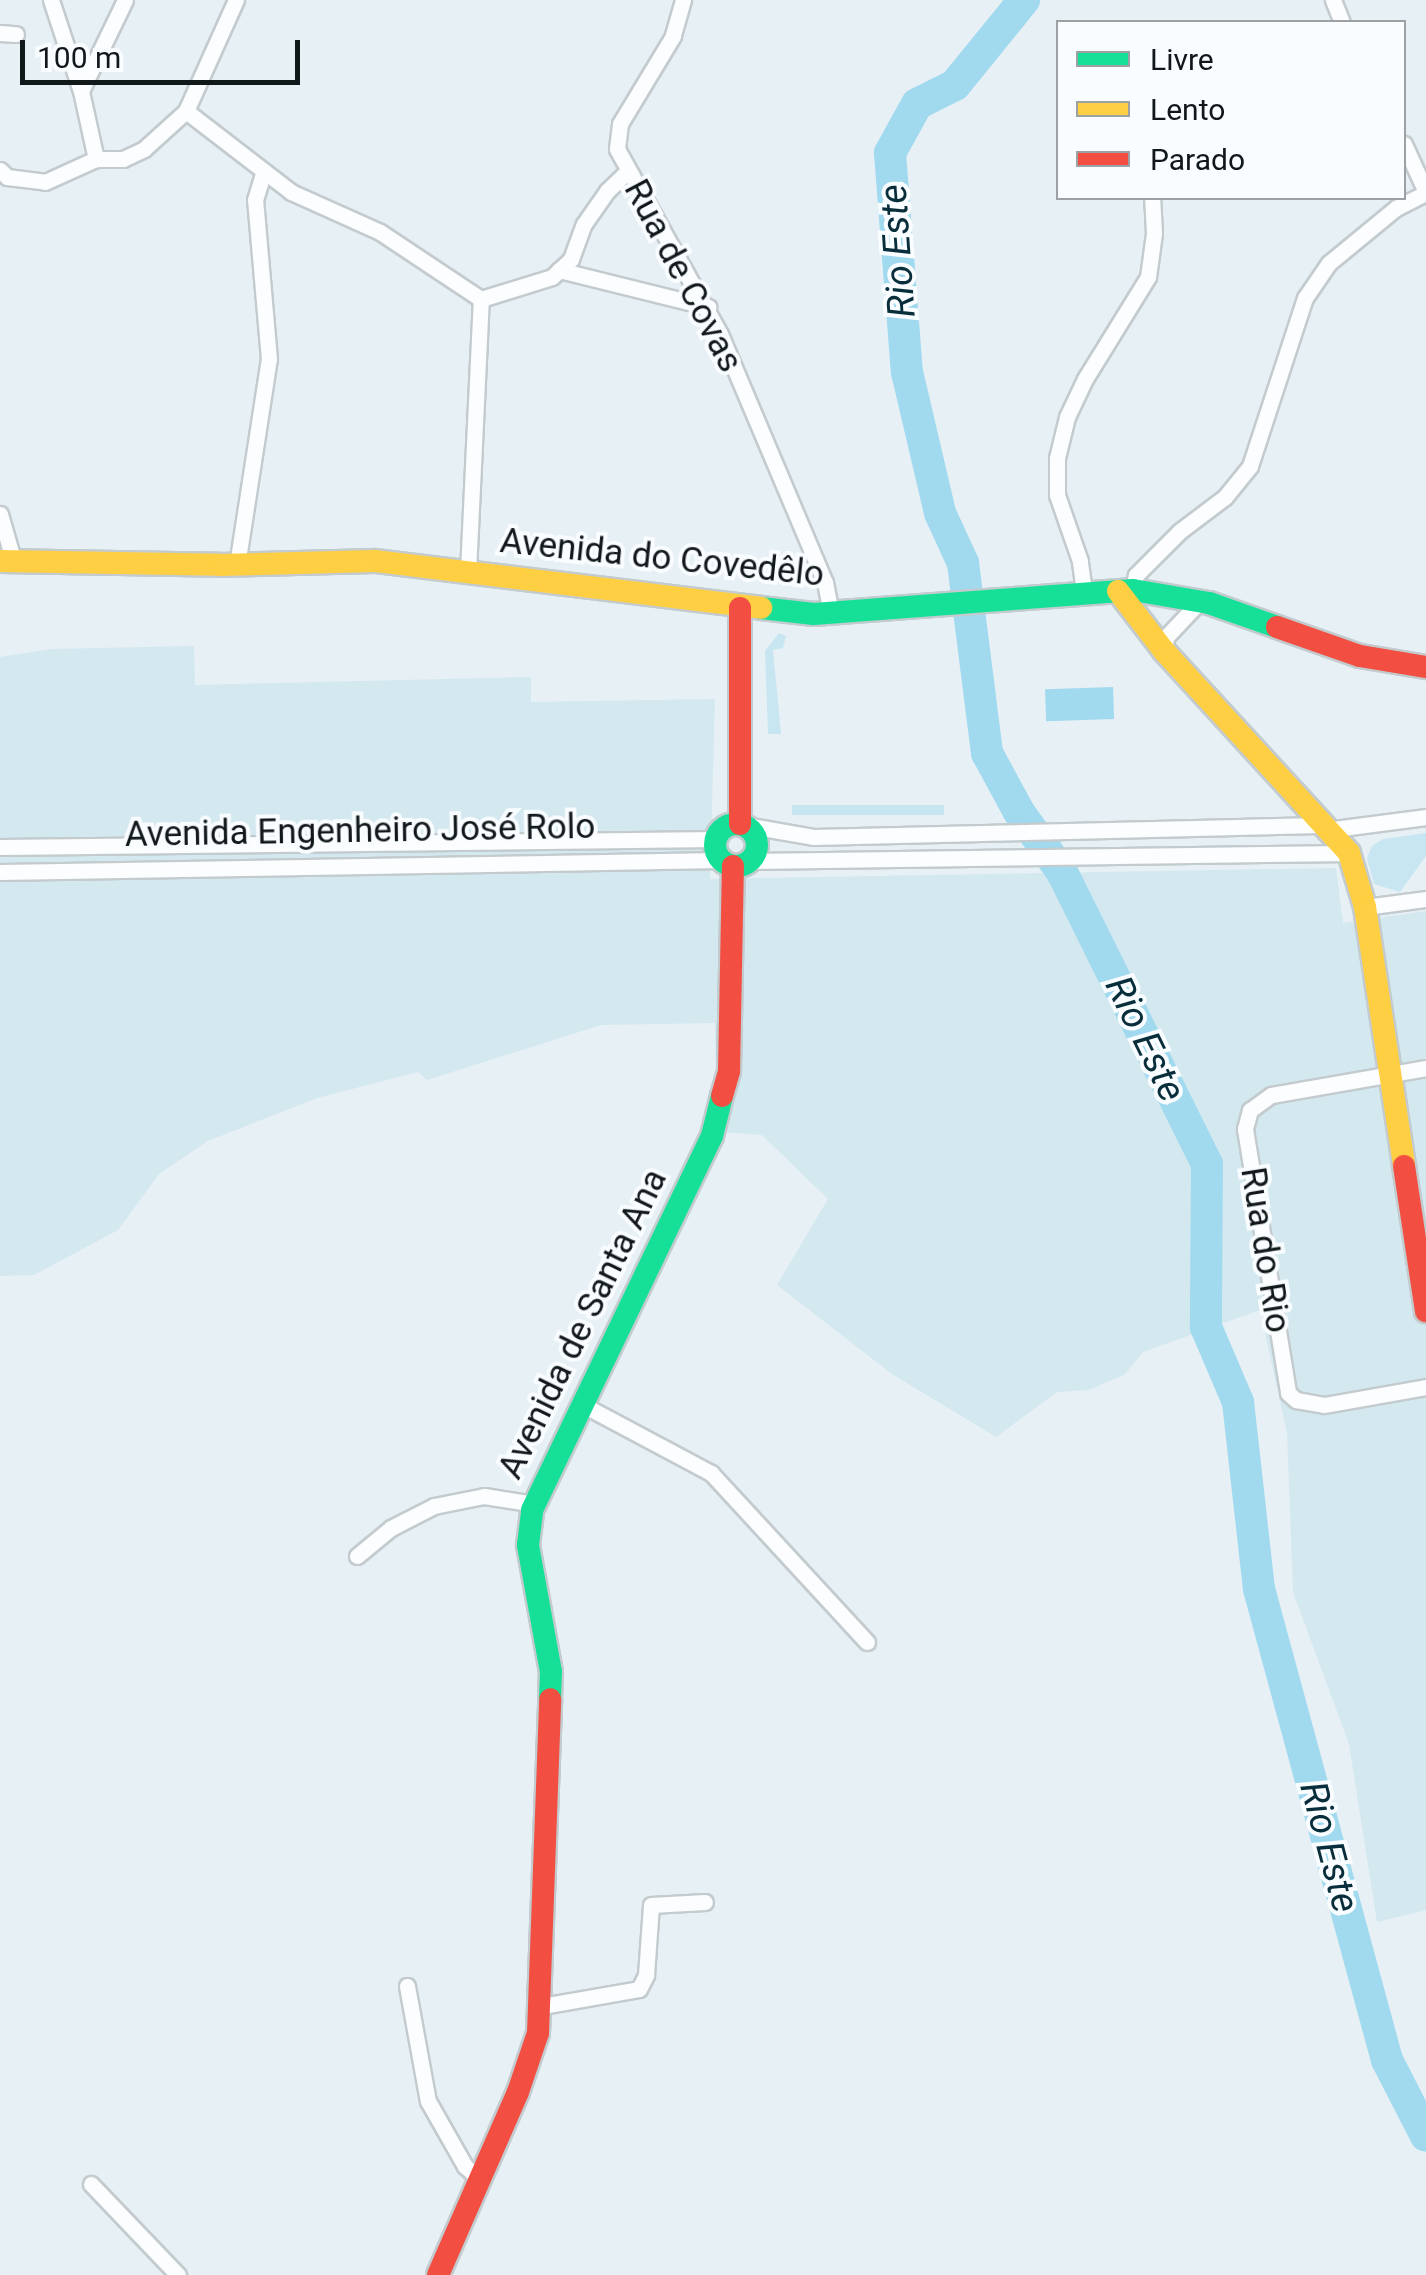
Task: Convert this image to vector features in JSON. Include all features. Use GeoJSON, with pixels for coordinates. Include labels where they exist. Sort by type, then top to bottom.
{"type":"FeatureCollection","features":[{"type":"Feature","properties":{"kind":"street"},"geometry":{"type":"LineString","coordinates":[[51,0],[81,91],[96,160]]}},
{"type":"Feature","properties":{"kind":"street"},"geometry":{"type":"LineString","coordinates":[[81,91],[125,0]]}},
{"type":"Feature","properties":{"kind":"street"},"geometry":{"type":"LineString","coordinates":[[0,170],[7,177],[45,182],[96,160],[123,160],[144,149],[186,111],[236,0]]}},
{"type":"Feature","properties":{"kind":"street","name":"Rua de Covas"},"geometry":{"type":"LineString","coordinates":[[683,0],[674,36],[636,90],[620,124],[618,149],[627,172],[708,307],[825,582],[831,613]]}},
{"type":"Feature","properties":{"kind":"street"},"geometry":{"type":"LineString","coordinates":[[186,111],[291,192],[380,232],[481,298],[552,277],[571,259],[592,213],[627,172]]}},
{"type":"Feature","properties":{"kind":"street"},"geometry":{"type":"LineString","coordinates":[[1406,148],[1426,193],[1396,208],[1329,264],[1305,298],[1250,466],[1225,497],[1180,531],[1136,575],[1126,591],[1164,651],[1322,828],[1349,853],[1365,907],[1390,1073],[1419,1214],[1426,1311]]}},
{"type":"Feature","properties":{"kind":"street"},"geometry":{"type":"LineString","coordinates":[[237,565],[269,358],[255,219],[255,200],[264,171]]}},
{"type":"Feature","properties":{"kind":"street"},"geometry":{"type":"LineString","coordinates":[[1084,591],[1080,560],[1058,495],[1057,458],[1067,417],[1084,380],[1148,277],[1154,232],[1152,200]]}},
{"type":"Feature","properties":{"kind":"street"},"geometry":{"type":"LineString","coordinates":[[559,270],[708,307]]}},
{"type":"Feature","properties":{"kind":"street"},"geometry":{"type":"LineString","coordinates":[[468,572],[481,298]]}},
{"type":"Feature","properties":{"kind":"street"},"geometry":{"type":"LineString","coordinates":[[0,514],[7,560]]}},
{"type":"Feature","properties":{"kind":"street","name":"Avenida do Covedêlo"},"geometry":{"type":"LineString","coordinates":[[7,560],[237,565],[375,561],[740,608],[831,613],[990,598],[1126,591],[1200,601],[1360,656],[1426,666]]}},
{"type":"Feature","properties":{"kind":"street"},"geometry":{"type":"LineString","coordinates":[[1164,651],[1166,637],[1200,601]]}},
{"type":"Feature","properties":{"kind":"street"},"geometry":{"type":"LineString","coordinates":[[740,608],[742,824],[758,844],[730,856],[722,828],[742,824],[813,837],[1322,828],[1426,817]]}},
{"type":"Feature","properties":{"kind":"street","name":"Avenida Engenheiro José Rolo"},"geometry":{"type":"LineString","coordinates":[[0,847],[1014,858],[1349,853]]}},
{"type":"Feature","properties":{"kind":"street","name":"Avenida Engenheiro José Rolo"},"geometry":{"type":"LineString","coordinates":[[0,872],[730,856]]}},
{"type":"Feature","properties":{"kind":"street","name":"Avenida de Santa Ana"},"geometry":{"type":"LineString","coordinates":[[438,2275],[518,2092],[538,2033],[542,2006],[551,1672],[528,1544],[535,1504],[718,1118],[729,1071],[730,856]]}},
{"type":"Feature","properties":{"kind":"street"},"geometry":{"type":"LineString","coordinates":[[1365,907],[1426,899]]}},
{"type":"Feature","properties":{"kind":"street"},"geometry":{"type":"LineString","coordinates":[[1390,1073],[1426,1068]]}},
{"type":"Feature","properties":{"kind":"street","name":"Rua do Rio"},"geometry":{"type":"LineString","coordinates":[[1390,1073],[1271,1095],[1250,1110],[1246,1129],[1288,1392],[1296,1400],[1324,1405],[1426,1387]]}},
{"type":"Feature","properties":{"kind":"street"},"geometry":{"type":"LineString","coordinates":[[582,1406],[711,1473],[868,1642]]}},
{"type":"Feature","properties":{"kind":"street"},"geometry":{"type":"LineString","coordinates":[[357,1556],[391,1528],[434,1506],[484,1496],[535,1504]]}},
{"type":"Feature","properties":{"kind":"street"},"geometry":{"type":"LineString","coordinates":[[542,2006],[640,1989],[646,1976],[652,1905],[705,1902]]}},
{"type":"Feature","properties":{"kind":"street"},"geometry":{"type":"LineString","coordinates":[[407,1986],[428,2101],[465,2166],[478,2178]]}},
{"type":"Feature","properties":{"kind":"street"},"geometry":{"type":"LineString","coordinates":[[91,2184],[178,2275]]}},
{"type":"Feature","properties":{"kind":"shaded area"},"geometry":{"type":"Polygon","coordinates":[[[779,633],[786,636],[783,648],[773,650],[781,734],[768,734],[765,651],[779,633]]]}},
{"type":"Feature","properties":{"kind":"shaded area"},"geometry":{"type":"Polygon","coordinates":[[[194,646],[195,685],[531,677],[531,702],[715,699],[710,879],[1336,868],[1343,923],[1426,911],[1426,1910],[1377,1922],[1349,1744],[1293,1592],[1287,1433],[1260,1310],[1143,1352],[1124,1375],[1088,1390],[1057,1392],[996,1437],[892,1374],[777,1285],[828,1199],[762,1135],[703,1131],[716,1081],[715,1023],[601,1025],[427,1080],[418,1072],[317,1098],[208,1141],[159,1174],[118,1230],[34,1275],[0,1276],[0,657],[52,649],[194,646]]]}},
{"type":"Feature","properties":{"kind":"shaded area"},"geometry":{"type":"Polygon","coordinates":[[[792,805],[944,805],[944,815],[792,815],[792,805]]]}},
{"type":"Feature","properties":{"kind":"shaded area"},"geometry":{"type":"Polygon","coordinates":[[[1426,833],[1426,856],[1400,892],[1374,884],[1367,858],[1372,846],[1383,839],[1426,833]]]}},
{"type":"Feature","properties":{"kind":"water"},"geometry":{"type":"Polygon","coordinates":[[[1113,687],[1114,719],[1046,721],[1045,689],[1113,687]]]}},
{"type":"Feature","properties":{"kind":"waterway","name":"Rio Este"},"geometry":{"type":"LineString","coordinates":[[1024,0],[955,85],[917,104],[890,153],[907,372],[940,513],[963,563],[987,753],[1019,812],[1062,872],[1207,1164],[1206,1327],[1238,1402],[1259,1589],[1387,2060],[1426,2136]]}},
{"type":"Feature","properties":{"kind":"traffic: fast"},"geometry":{"type":"LineString","coordinates":[[761,608],[814,614],[1133,590],[1209,603],[1277,627]]}},
{"type":"Feature","properties":{"kind":"traffic: fast"},"geometry":{"type":"LineString","coordinates":[[736,824],[751,830],[757,845],[751,860],[736,866],[721,860],[715,845],[721,830],[736,824]]}},
{"type":"Feature","properties":{"kind":"traffic: fast"},"geometry":{"type":"LineString","coordinates":[[550,1699],[551,1672],[528,1545],[532,1510],[712,1136],[722,1096]]}},
{"type":"Feature","properties":{"kind":"traffic: slow"},"geometry":{"type":"LineString","coordinates":[[0,561],[220,565],[375,561],[761,608]]}},
{"type":"Feature","properties":{"kind":"traffic: slow"},"geometry":{"type":"LineString","coordinates":[[1118,591],[1164,651],[1349,853],[1365,907],[1404,1166]]}},
{"type":"Feature","properties":{"kind":"traffic: jam"},"geometry":{"type":"LineString","coordinates":[[740,608],[740,824]]}},
{"type":"Feature","properties":{"kind":"traffic: jam"},"geometry":{"type":"LineString","coordinates":[[1277,627],[1360,656],[1426,667]]}},
{"type":"Feature","properties":{"kind":"traffic: jam"},"geometry":{"type":"LineString","coordinates":[[722,1096],[729,1071],[733,866]]}},
{"type":"Feature","properties":{"kind":"traffic: jam"},"geometry":{"type":"LineString","coordinates":[[1404,1166],[1426,1311]]}},
{"type":"Feature","properties":{"kind":"traffic: jam"},"geometry":{"type":"LineString","coordinates":[[438,2275],[518,2092],[538,2033],[550,1699]]}}]}
